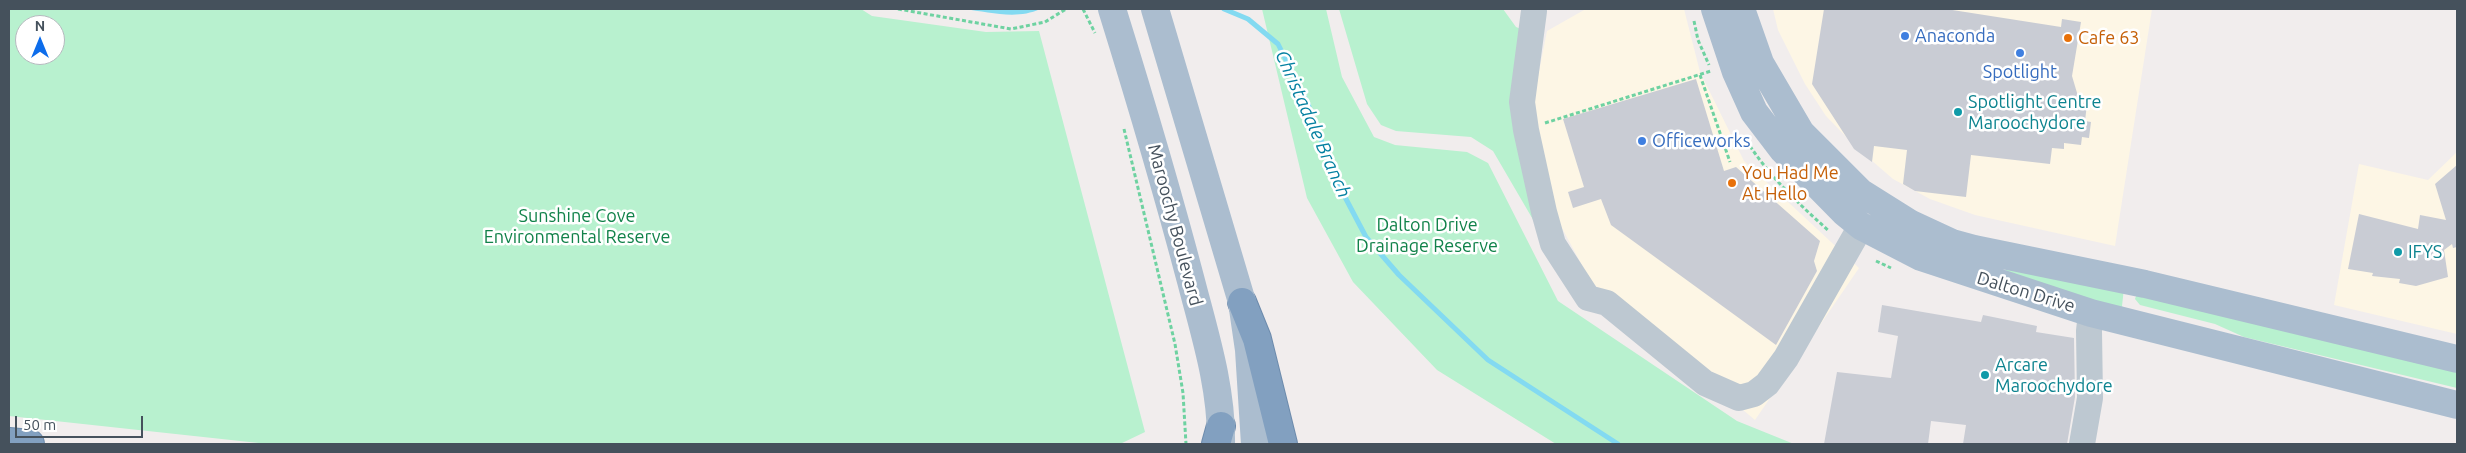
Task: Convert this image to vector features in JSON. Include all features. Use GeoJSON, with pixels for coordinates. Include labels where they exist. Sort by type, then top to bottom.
{"type":"FeatureCollection","features":[{"type":"Feature","properties":{"kind":"highway"},"geometry":{"type":"LineString","coordinates":[[1242,302],[1257,339],[1283,444]]}},
{"type":"Feature","properties":{"kind":"highway"},"geometry":{"type":"LineString","coordinates":[[9,442],[30,444]]}},
{"type":"Feature","properties":{"kind":"main road","name":"Maroochy Boulevard"},"geometry":{"type":"LineString","coordinates":[[1112,9],[1152,140],[1216,376],[1220,438]]}},
{"type":"Feature","properties":{"kind":"main road"},"geometry":{"type":"LineString","coordinates":[[1155,9],[1242,302],[1249,350],[1255,444]]}},
{"type":"Feature","properties":{"kind":"main road","name":"Dalton Drive"},"geometry":{"type":"LineString","coordinates":[[1715,9],[1736,72],[1754,112],[1784,150],[1845,213],[1861,226],[1921,257],[1964,273],[2091,313],[2457,405]]}},
{"type":"Feature","properties":{"kind":"main road","name":"Dalton Drive"},"geometry":{"type":"LineString","coordinates":[[1741,9],[1760,64],[1801,134],[1860,192],[1911,224],[1952,243],[1974,249],[2145,284],[2457,359]]}},
{"type":"Feature","properties":{"kind":"main road"},"geometry":{"type":"LineString","coordinates":[[1911,224],[1916,239],[1947,252],[1985,263],[1988,267],[1987,272],[1980,274],[1964,273]]}},
{"type":"Feature","properties":{"kind":"main road"},"geometry":{"type":"LineString","coordinates":[[2145,284],[2131,287],[2126,299],[2131,312],[2206,331],[2237,350]]}},
{"type":"Feature","properties":{"kind":"street"},"geometry":{"type":"LineString","coordinates":[[1536,13],[1522,102],[1534,169],[1554,244],[1588,298],[1608,303],[1704,383],[1739,398],[1754,394],[1767,384],[1786,358],[1861,226]]}},
{"type":"Feature","properties":{"kind":"street"},"geometry":{"type":"LineString","coordinates":[[2082,444],[2090,398],[2089,331],[2091,313]]}},
{"type":"Feature","properties":{"kind":"path"},"geometry":{"type":"LineString","coordinates":[[898,9],[1011,29],[1045,22],[1066,9]]}},
{"type":"Feature","properties":{"kind":"path"},"geometry":{"type":"LineString","coordinates":[[1083,9],[1099,40]]}},
{"type":"Feature","properties":{"kind":"path"},"geometry":{"type":"LineString","coordinates":[[1542,124],[1711,71]]}},
{"type":"Feature","properties":{"kind":"path"},"geometry":{"type":"LineString","coordinates":[[1700,75],[1730,162]]}},
{"type":"Feature","properties":{"kind":"path"},"geometry":{"type":"LineString","coordinates":[[1122,123],[1175,344],[1183,393],[1186,444]]}},
{"type":"Feature","properties":{"kind":"shaded area"},"geometry":{"type":"Polygon","coordinates":[[[1684,9],[1700,72],[1744,161],[1859,268],[1755,420],[1591,282],[1555,215],[1532,107],[1547,31],[1584,10],[1684,9]]]}},
{"type":"Feature","properties":{"kind":"shaded area"},"geometry":{"type":"Polygon","coordinates":[[[1773,9],[2152,9],[2115,246],[1975,215],[1930,199],[1893,179],[1856,147],[1826,116],[1805,84],[1778,30],[1773,9]]]}},
{"type":"Feature","properties":{"kind":"shaded area"},"geometry":{"type":"Polygon","coordinates":[[[2457,152],[2457,334],[2334,305],[2359,164],[2428,180],[2457,152]]]}},
{"type":"Feature","properties":{"kind":"green space","name":"Sunshine Cove Environmental Reserve"},"geometry":{"type":"Polygon","coordinates":[[[9,9],[861,9],[872,16],[986,32],[1039,31],[1145,432],[1120,444],[268,444],[9,416],[9,9]]]}},
{"type":"Feature","properties":{"kind":"green space","name":"Dalton Drive Drainage Reserve"},"geometry":{"type":"Polygon","coordinates":[[[1262,9],[1326,9],[1342,77],[1374,137],[1395,145],[1467,152],[1488,163],[1558,301],[1737,421],[1794,444],[1556,444],[1437,370],[1353,282],[1307,198],[1262,9]]]}},
{"type":"Feature","properties":{"kind":"green space"},"geometry":{"type":"Polygon","coordinates":[[[1339,9],[1503,9],[1516,27],[1526,31],[1535,223],[1493,151],[1471,137],[1396,131],[1381,125],[1367,104],[1339,9]]]}},
{"type":"Feature","properties":{"kind":"green space"},"geometry":{"type":"Polygon","coordinates":[[[2004,262],[2124,288],[2122,306],[2126,314],[2006,271],[2004,262]]]}},
{"type":"Feature","properties":{"kind":"green space"},"geometry":{"type":"Polygon","coordinates":[[[2137,293],[2457,368],[2457,388],[2244,337],[2215,324],[2140,305],[2135,299],[2137,293]]]}},
{"type":"Feature","properties":{"kind":"water"},"geometry":{"type":"Polygon","coordinates":[[[964,9],[1040,9],[1012,15],[964,9]]]}},
{"type":"Feature","properties":{"kind":"building","name":"Spotlight Centre Maroochydore"},"geometry":{"type":"Polygon","coordinates":[[[1824,9],[1946,9],[2061,27],[2062,19],[2081,22],[2072,76],[2080,103],[2087,104],[2085,121],[2091,122],[2089,138],[2082,137],[2081,145],[2064,143],[2064,149],[2052,148],[2050,164],[1971,155],[1966,197],[1915,191],[1903,184],[1907,150],[1874,146],[1872,162],[1854,149],[1812,84],[1824,9]]]}},
{"type":"Feature","properties":{"kind":"building"},"geometry":{"type":"Polygon","coordinates":[[[1696,79],[1724,171],[1736,167],[1820,241],[1814,261],[1817,271],[1776,345],[1611,225],[1601,199],[1573,208],[1568,192],[1584,187],[1563,119],[1696,79]]]}},
{"type":"Feature","properties":{"kind":"building","name":"IFYS"},"geometry":{"type":"Polygon","coordinates":[[[2457,165],[2457,247],[2453,248],[2452,244],[2444,250],[2448,277],[2416,286],[2399,283],[2400,279],[2372,276],[2373,273],[2348,269],[2359,214],[2418,229],[2420,215],[2446,220],[2435,184],[2457,165]]]}},
{"type":"Feature","properties":{"kind":"building","name":"Arcare Maroochydore"},"geometry":{"type":"Polygon","coordinates":[[[1882,305],[1981,322],[1983,315],[2037,326],[2036,332],[2074,338],[2075,397],[2067,444],[1963,444],[1966,425],[1931,421],[1928,444],[1824,444],[1837,372],[1891,378],[1898,336],[1878,332],[1882,305]]]}},
{"type":"Feature","properties":{"kind":"waterway","name":"Christadale Branch"},"geometry":{"type":"LineString","coordinates":[[1224,9],[1248,19],[1278,44],[1308,104],[1336,180],[1366,237],[1399,275],[1488,360],[1618,444]]}},
{"type":"Feature","properties":{"kind":"place","name":"Anaconda"},"geometry":{"type":"Point","coordinates":[1905,36]}},
{"type":"Feature","properties":{"kind":"place","name":"Cafe 63"},"geometry":{"type":"Point","coordinates":[2068,38]}},
{"type":"Feature","properties":{"kind":"place","name":"Spotlight"},"geometry":{"type":"Point","coordinates":[2020,53]}},
{"type":"Feature","properties":{"kind":"place","name":"Spotlight Centre Maroochydore"},"geometry":{"type":"Point","coordinates":[1958,112]}},
{"type":"Feature","properties":{"kind":"place","name":"Officeworks"},"geometry":{"type":"Point","coordinates":[1642,141]}},
{"type":"Feature","properties":{"kind":"place","name":"You Had Me At Hello"},"geometry":{"type":"Point","coordinates":[1732,183]}},
{"type":"Feature","properties":{"kind":"place","name":"IFYS"},"geometry":{"type":"Point","coordinates":[2398,252]}},
{"type":"Feature","properties":{"kind":"place","name":"Arcare Maroochydore"},"geometry":{"type":"Point","coordinates":[1985,375]}}]}
